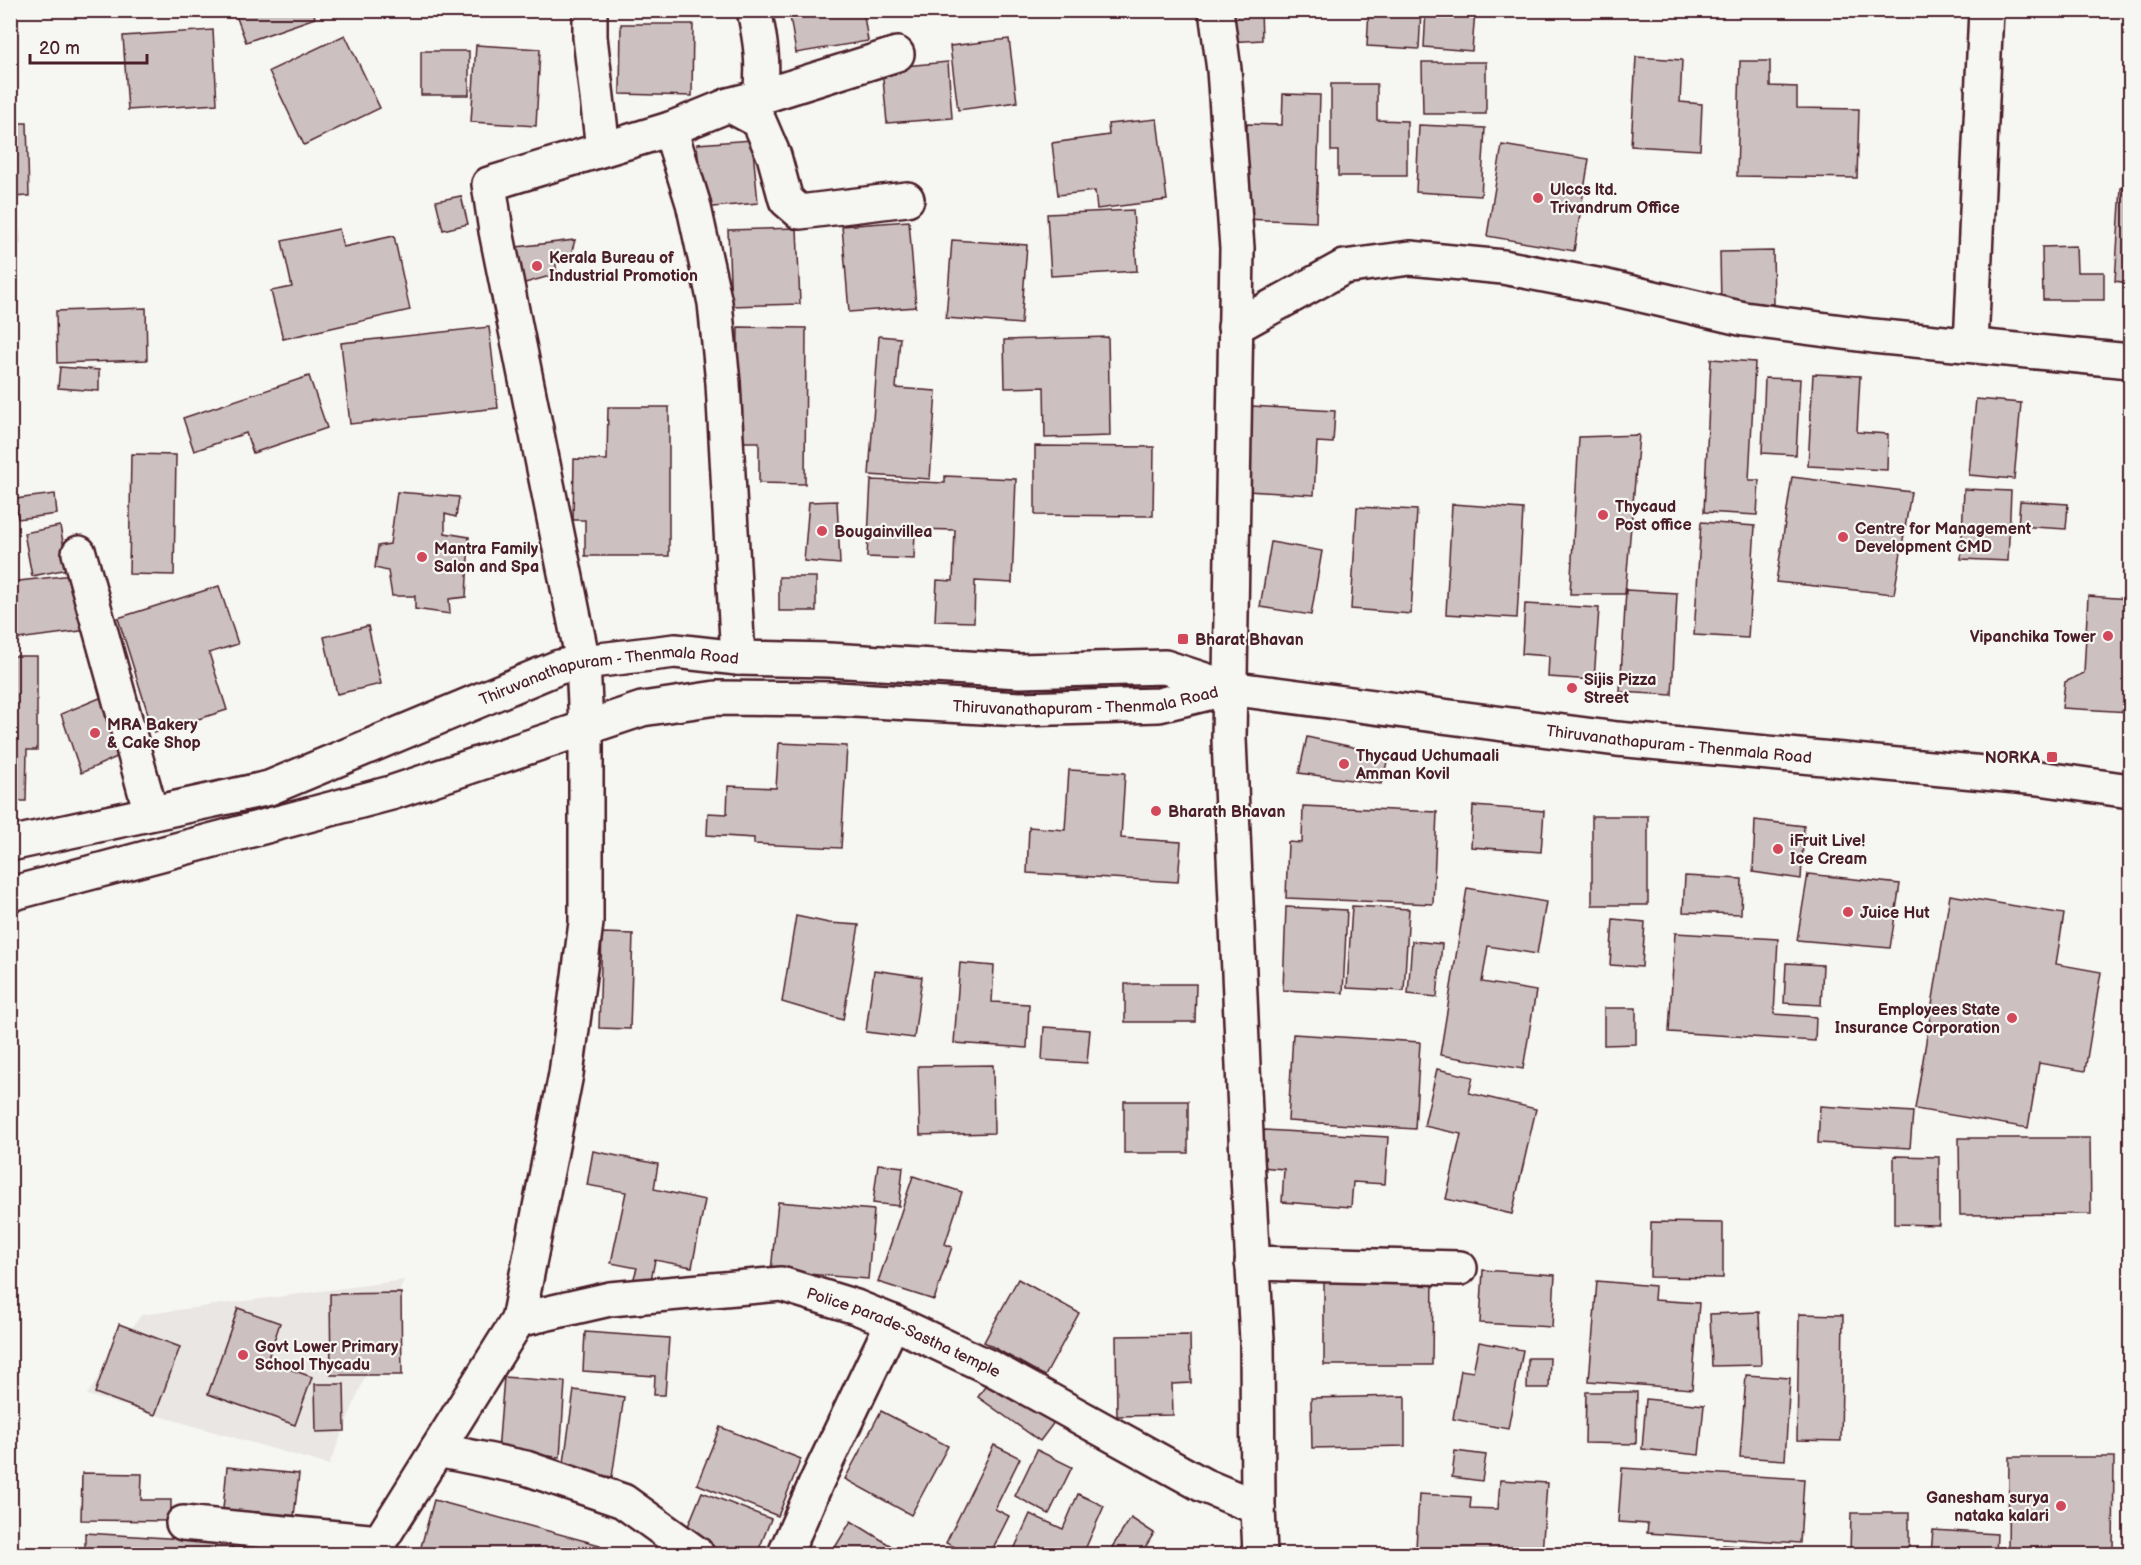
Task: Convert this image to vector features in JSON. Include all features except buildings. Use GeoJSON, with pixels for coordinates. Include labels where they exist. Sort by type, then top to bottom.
{"type":"FeatureCollection","features":[{"type":"Feature","properties":{"kind":"street"},"geometry":{"type":"LineString","coordinates":[[590,10],[590,37],[603,149]]}},
{"type":"Feature","properties":{"kind":"street"},"geometry":{"type":"LineString","coordinates":[[745,101],[763,70],[754,10]]}},
{"type":"Feature","properties":{"kind":"street"},"geometry":{"type":"LineString","coordinates":[[1216,10],[1224,70],[1237,248],[1229,740],[1257,1340],[1260,1554]]}},
{"type":"Feature","properties":{"kind":"street"},"geometry":{"type":"LineString","coordinates":[[1971,345],[1986,10]]}},
{"type":"Feature","properties":{"kind":"street"},"geometry":{"type":"LineString","coordinates":[[183,1523],[376,1548],[518,1320],[566,1074],[586,922],[586,726],[584,662],[489,184],[670,129],[745,101],[897,54]]}},
{"type":"Feature","properties":{"kind":"street"},"geometry":{"type":"LineString","coordinates":[[745,101],[759,121],[774,156],[786,200],[800,212],[907,199]]}},
{"type":"Feature","properties":{"kind":"street"},"geometry":{"type":"LineString","coordinates":[[670,129],[693,203],[715,303],[723,383],[738,658]]}},
{"type":"Feature","properties":{"kind":"street"},"geometry":{"type":"LineString","coordinates":[[1235,327],[1344,267],[1410,258],[1514,269],[1607,287],[1744,319],[1873,336],[2130,361]]}},
{"type":"Feature","properties":{"kind":"street"},"geometry":{"type":"LineString","coordinates":[[79,553],[151,813]]}},
{"type":"Feature","properties":{"kind":"street","name":"Thiruvanathapuram - Thenmala Road"},"geometry":{"type":"LineString","coordinates":[[10,844],[269,788],[559,668],[584,662],[675,651],[738,658],[829,660],[1020,671],[1165,667],[1229,688],[1617,739],[2039,778],[2130,791]]}},
{"type":"Feature","properties":{"kind":"street","name":"Thiruvanathapuram - Thenmala Road"},"geometry":{"type":"LineString","coordinates":[[10,894],[391,793],[642,709],[716,698],[836,699],[1020,709],[1159,705],[1229,688]]}},
{"type":"Feature","properties":{"kind":"street"},"geometry":{"type":"LineString","coordinates":[[1252,1263],[1460,1268]]}},
{"type":"Feature","properties":{"kind":"street","name":"Police parade-Sastha temple"},"geometry":{"type":"LineString","coordinates":[[518,1320],[610,1299],[781,1284],[856,1307],[893,1322],[993,1369],[1203,1485],[1258,1508]]}},
{"type":"Feature","properties":{"kind":"street"},"geometry":{"type":"LineString","coordinates":[[785,1554],[893,1322]]}},
{"type":"Feature","properties":{"kind":"street"},"geometry":{"type":"LineString","coordinates":[[437,1450],[526,1468],[623,1501],[697,1554]]}},
{"type":"Feature","properties":{"kind":"shaded area","name":"Govt Lower Primary School Thycadu"},"geometry":{"type":"Polygon","coordinates":[[[404,1280],[329,1465],[87,1395],[141,1315],[404,1280]]]}},
{"type":"Feature","properties":{"kind":"place","name":"Ulccs ltd. Trivandrum Office"},"geometry":{"type":"Point","coordinates":[1538,198]}},
{"type":"Feature","properties":{"kind":"place","name":"Kerala Bureau of Industrial Promotion"},"geometry":{"type":"Point","coordinates":[537,266]}},
{"type":"Feature","properties":{"kind":"place","name":"Thycaud Post office"},"geometry":{"type":"Point","coordinates":[1603,515]}},
{"type":"Feature","properties":{"kind":"place","name":"Bougainvillea"},"geometry":{"type":"Point","coordinates":[822,531]}},
{"type":"Feature","properties":{"kind":"place","name":"Centre for Management Development CMD"},"geometry":{"type":"Point","coordinates":[1843,537]}},
{"type":"Feature","properties":{"kind":"place","name":"Mantra Family Salon and Spa"},"geometry":{"type":"Point","coordinates":[422,557]}},
{"type":"Feature","properties":{"kind":"place","name":"Vipanchika Tower"},"geometry":{"type":"Point","coordinates":[2108,636]}},
{"type":"Feature","properties":{"kind":"place","name":"Bharat Bhavan"},"geometry":{"type":"Point","coordinates":[1183,639]}},
{"type":"Feature","properties":{"kind":"place","name":"Sijis Pizza Street"},"geometry":{"type":"Point","coordinates":[1572,688]}},
{"type":"Feature","properties":{"kind":"place","name":"MRA Bakery & Cake Shop"},"geometry":{"type":"Point","coordinates":[95,733]}},
{"type":"Feature","properties":{"kind":"place","name":"NORKA"},"geometry":{"type":"Point","coordinates":[2052,757]}},
{"type":"Feature","properties":{"kind":"place","name":"Thycaud Uchumaali Amman Kovil"},"geometry":{"type":"Point","coordinates":[1344,764]}},
{"type":"Feature","properties":{"kind":"place","name":"Bharath Bhavan"},"geometry":{"type":"Point","coordinates":[1156,811]}},
{"type":"Feature","properties":{"kind":"place","name":"iFruit Live! Ice Cream"},"geometry":{"type":"Point","coordinates":[1778,849]}},
{"type":"Feature","properties":{"kind":"place","name":"Juice Hut"},"geometry":{"type":"Point","coordinates":[1848,912]}},
{"type":"Feature","properties":{"kind":"place","name":"Employees State Insurance Corporation"},"geometry":{"type":"Point","coordinates":[2012,1018]}},
{"type":"Feature","properties":{"kind":"place","name":"Govt Lower Primary School Thycadu"},"geometry":{"type":"Point","coordinates":[243,1355]}},
{"type":"Feature","properties":{"kind":"place","name":"Ganesham surya nataka kalari"},"geometry":{"type":"Point","coordinates":[2061,1506]}}]}
